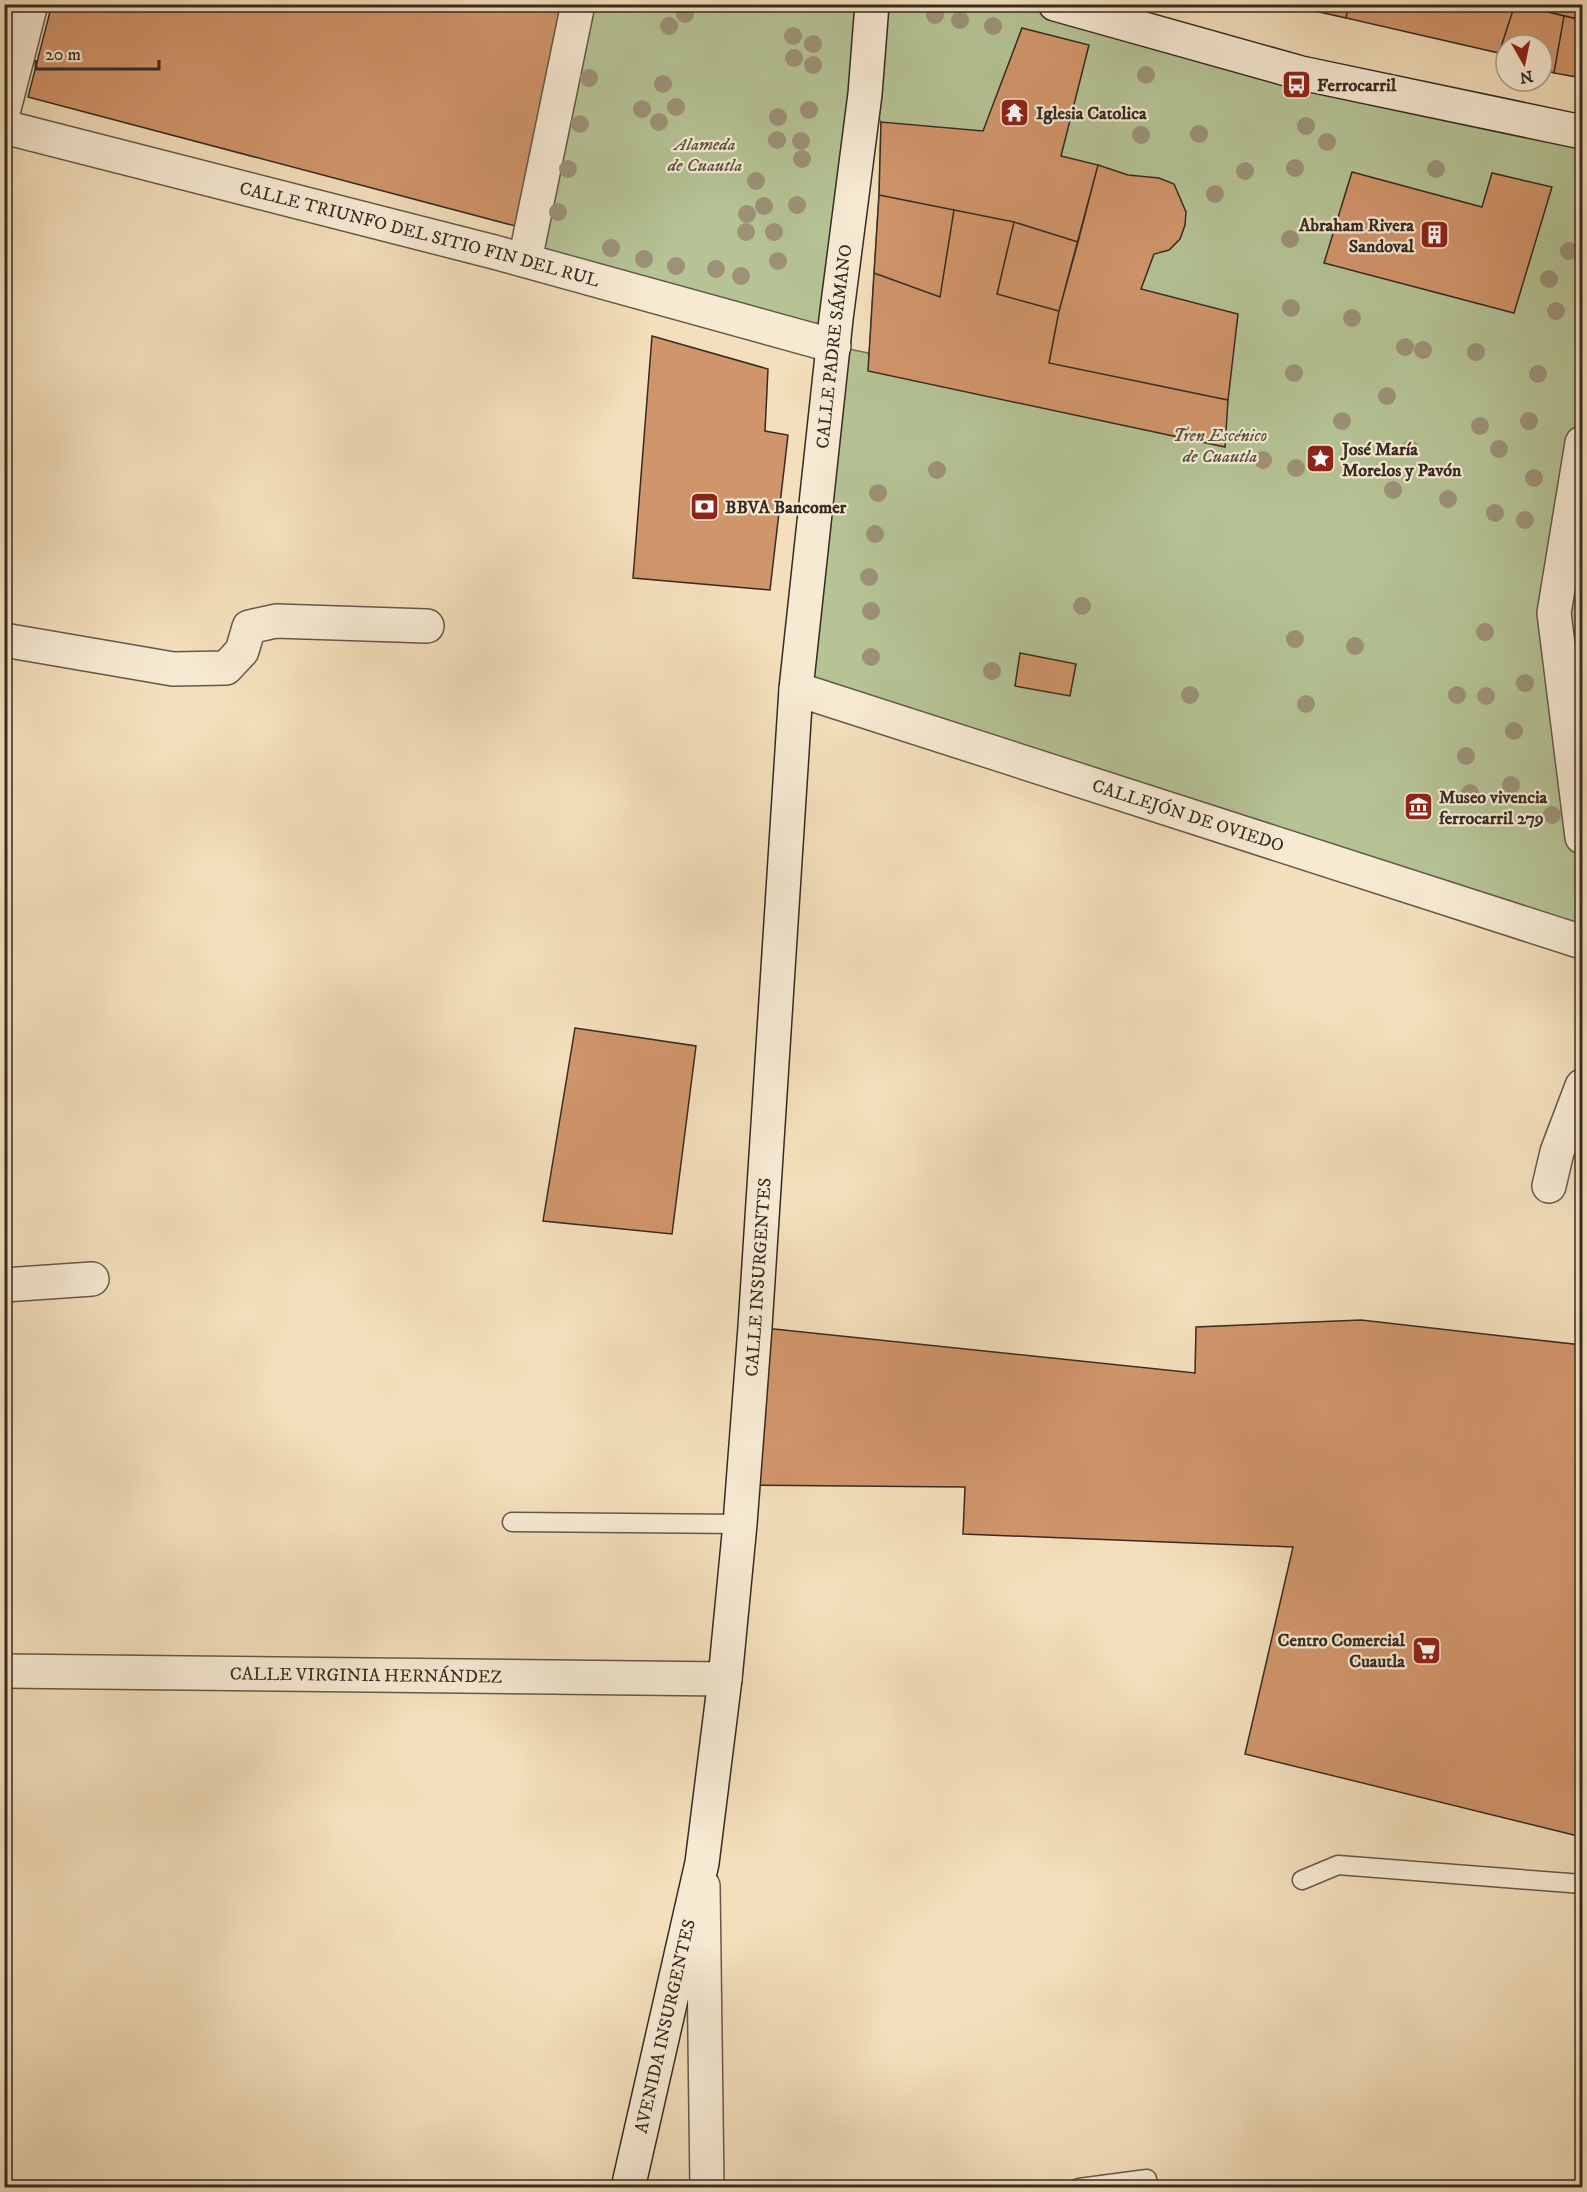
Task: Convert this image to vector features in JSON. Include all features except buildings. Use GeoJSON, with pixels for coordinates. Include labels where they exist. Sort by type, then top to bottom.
{"type":"FeatureCollection","features":[{"type":"Feature","properties":{"kind":"street"},"geometry":{"type":"LineString","coordinates":[[4,109],[31,4]]}},
{"type":"Feature","properties":{"kind":"street"},"geometry":{"type":"LineString","coordinates":[[525,260],[578,4]]}},
{"type":"Feature","properties":{"kind":"street","name":"CALLE PADRE SÁMANO"},"geometry":{"type":"LineString","coordinates":[[796,689],[865,94],[872,4]]}},
{"type":"Feature","properties":{"kind":"street"},"geometry":{"type":"LineString","coordinates":[[1055,4],[1301,73],[1582,132]]}},
{"type":"Feature","properties":{"kind":"street","name":"CALLE TRIUNFO DEL SITIO FIN DEL RUL"},"geometry":{"type":"LineString","coordinates":[[4,127],[525,260],[834,346]]}},
{"type":"Feature","properties":{"kind":"street"},"geometry":{"type":"LineString","coordinates":[[1582,443],[1571,589],[1554,613],[1575,727],[1582,837]]}},
{"type":"Feature","properties":{"kind":"street"},"geometry":{"type":"LineString","coordinates":[[4,640],[173,669],[226,668],[242,651],[249,627],[276,621],[427,626]]}},
{"type":"Feature","properties":{"kind":"street","name":"CALLEJÓN DE OVIEDO"},"geometry":{"type":"LineString","coordinates":[[796,689],[1582,942]]}},
{"type":"Feature","properties":{"kind":"street","name":"CALLE INSURGENTES"},"geometry":{"type":"LineString","coordinates":[[702,1863],[725,1679],[740,1524],[796,689]]}},
{"type":"Feature","properties":{"kind":"street"},"geometry":{"type":"LineString","coordinates":[[1549,1186],[1557,1152],[1582,1086]]}},
{"type":"Feature","properties":{"kind":"street"},"geometry":{"type":"LineString","coordinates":[[4,1285],[92,1279]]}},
{"type":"Feature","properties":{"kind":"street","name":"CALLE VIRGINIA HERNÁNDEZ"},"geometry":{"type":"LineString","coordinates":[[4,1671],[725,1679]]}},
{"type":"Feature","properties":{"kind":"street"},"geometry":{"type":"LineString","coordinates":[[702,1863],[707,2187]]}},
{"type":"Feature","properties":{"kind":"street","name":"AVENIDA INSURGENTES"},"geometry":{"type":"LineString","coordinates":[[628,2187],[702,1863]]}},
{"type":"Feature","properties":{"kind":"lane"},"geometry":{"type":"LineString","coordinates":[[512,1522],[740,1524]]}},
{"type":"Feature","properties":{"kind":"lane"},"geometry":{"type":"LineString","coordinates":[[1302,1880],[1338,1865],[1582,1884]]}},
{"type":"Feature","properties":{"kind":"lane"},"geometry":{"type":"LineString","coordinates":[[1078,2187],[1147,2179]]}},
{"type":"Feature","properties":{"kind":"green space","name":"Tren Escénico de Cuautla"},"geometry":{"type":"Polygon","coordinates":[[[578,5],[1055,5],[1582,132],[1582,942],[796,689],[833,358],[525,260],[578,5]],[[866,95],[834,346],[868,353],[869,357],[879,195],[881,122],[866,95]]]}},
{"type":"Feature","properties":{"kind":"place","name":"Ferrocarril"},"geometry":{"type":"Point","coordinates":[1296,85]}},
{"type":"Feature","properties":{"kind":"place","name":"Iglesia Catolica"},"geometry":{"type":"Point","coordinates":[1015,113]}},
{"type":"Feature","properties":{"kind":"place","name":"Abraham Rivera Sandoval"},"geometry":{"type":"Point","coordinates":[1435,235]}},
{"type":"Feature","properties":{"kind":"place","name":"José María Morelos y Pavón"},"geometry":{"type":"Point","coordinates":[1321,459]}},
{"type":"Feature","properties":{"kind":"place","name":"BBVA Bancomer"},"geometry":{"type":"Point","coordinates":[704,507]}},
{"type":"Feature","properties":{"kind":"place","name":"Museo vivencia ferrocarril 279"},"geometry":{"type":"Point","coordinates":[1418,807]}},
{"type":"Feature","properties":{"kind":"place","name":"Centro Comercial Cuautla"},"geometry":{"type":"Point","coordinates":[1426,1650]}},
{"type":"Feature","properties":{"kind":"park label","name":"Alameda de Cuautla"},"geometry":{"type":"Point","coordinates":[705,154]}}]}
